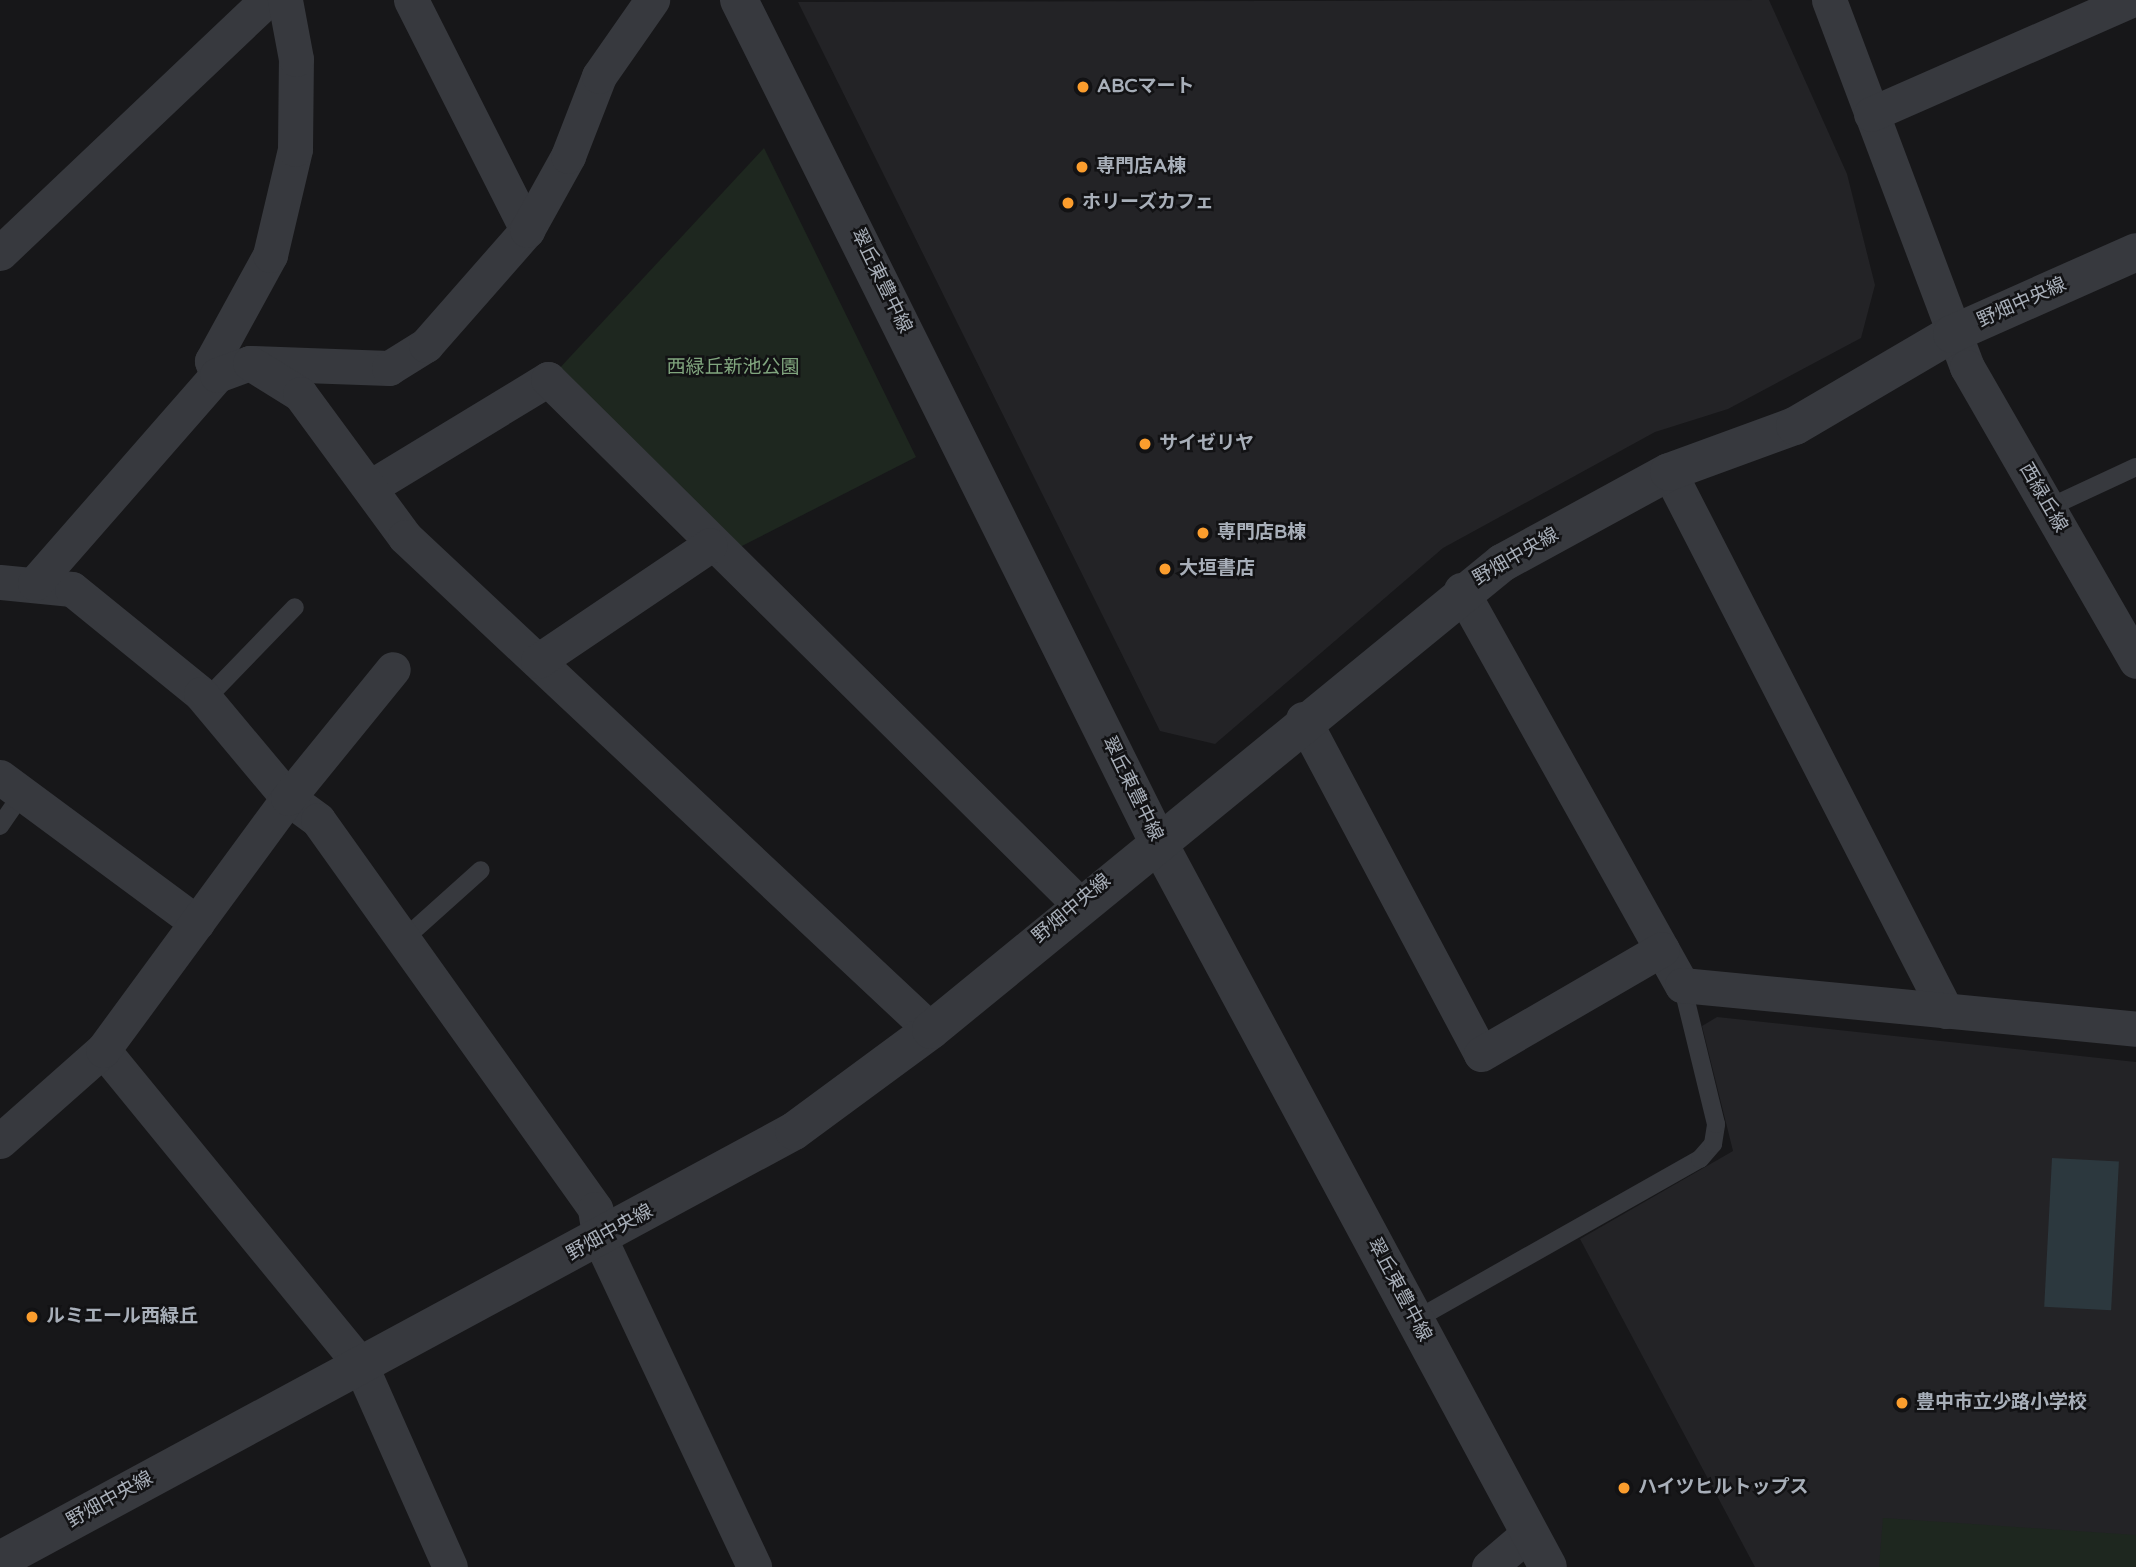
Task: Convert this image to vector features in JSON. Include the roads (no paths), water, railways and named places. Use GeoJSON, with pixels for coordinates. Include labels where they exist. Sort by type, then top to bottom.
{"type":"FeatureCollection","features":[{"type":"Feature","properties":{"kind":"street"},"geometry":{"type":"LineString","coordinates":[[0,253],[267,0]]}},
{"type":"Feature","properties":{"kind":"street"},"geometry":{"type":"LineString","coordinates":[[217,375],[212,361],[270,255],[295,149],[296,59],[285,0]]}},
{"type":"Feature","properties":{"kind":"street"},"geometry":{"type":"LineString","coordinates":[[411,0],[527,230]]}},
{"type":"Feature","properties":{"kind":"street"},"geometry":{"type":"LineString","coordinates":[[35,583],[217,375],[250,363],[389,368],[426,345],[527,230],[568,156],[599,76],[652,0]]}},
{"type":"Feature","properties":{"kind":"street","name":"翠丘東豊中線"},"geometry":{"type":"LineString","coordinates":[[739,0],[1157,840],[1548,1567]]}},
{"type":"Feature","properties":{"kind":"street","name":"西緑丘線"},"geometry":{"type":"LineString","coordinates":[[1829,0],[1952,334],[2048,508],[2132,647]]}},
{"type":"Feature","properties":{"kind":"street"},"geometry":{"type":"LineString","coordinates":[[1871,114],[2131,0]]}},
{"type":"Feature","properties":{"kind":"street","name":"野畑中央線"},"geometry":{"type":"LineString","coordinates":[[0,1560],[360,1364],[600,1239],[794,1131],[930,1030],[1078,903],[1461,590],[1670,472],[1795,426],[1952,334],[2136,253]]}},
{"type":"Feature","properties":{"kind":"street"},"geometry":{"type":"LineString","coordinates":[[250,363],[300,394],[372,486],[405,537],[930,1030]]}},
{"type":"Feature","properties":{"kind":"street"},"geometry":{"type":"LineString","coordinates":[[372,486],[548,379],[710,545],[1078,903]]}},
{"type":"Feature","properties":{"kind":"street"},"geometry":{"type":"LineString","coordinates":[[1670,472],[1946,1011]]}},
{"type":"Feature","properties":{"kind":"street"},"geometry":{"type":"LineString","coordinates":[[538,661],[710,545]]}},
{"type":"Feature","properties":{"kind":"street"},"geometry":{"type":"LineString","coordinates":[[0,582],[35,583],[72,589],[205,700],[288,799],[318,820],[595,1209],[600,1239],[754,1567]]}},
{"type":"Feature","properties":{"kind":"street"},"geometry":{"type":"LineString","coordinates":[[1461,590],[1682,985],[2136,1029]]}},
{"type":"Feature","properties":{"kind":"street"},"geometry":{"type":"LineString","coordinates":[[4,1135],[103,1050],[288,799],[393,669]]}},
{"type":"Feature","properties":{"kind":"street"},"geometry":{"type":"LineString","coordinates":[[1303,719],[1481,1054],[1662,949]]}},
{"type":"Feature","properties":{"kind":"street"},"geometry":{"type":"LineString","coordinates":[[12,784],[197,923]]}},
{"type":"Feature","properties":{"kind":"street"},"geometry":{"type":"LineString","coordinates":[[103,1050],[360,1364],[450,1567]]}},
{"type":"Feature","properties":{"kind":"street"},"geometry":{"type":"LineString","coordinates":[[1489,1567],[1529,1533]]}},
{"type":"Feature","properties":{"kind":"lane"},"geometry":{"type":"LineString","coordinates":[[2048,508],[2136,467]]}},
{"type":"Feature","properties":{"kind":"lane"},"geometry":{"type":"LineString","coordinates":[[205,700],[295,607]]}},
{"type":"Feature","properties":{"kind":"lane"},"geometry":{"type":"LineString","coordinates":[[0,826],[12,784]]}},
{"type":"Feature","properties":{"kind":"lane"},"geometry":{"type":"LineString","coordinates":[[404,939],[481,870]]}},
{"type":"Feature","properties":{"kind":"lane"},"geometry":{"type":"LineString","coordinates":[[1415,1320],[1700,1159],[1713,1144],[1716,1124],[1682,985]]}},
{"type":"Feature","properties":{"kind":"place","name":"ABCマート"},"geometry":{"type":"Point","coordinates":[1083,87]}},
{"type":"Feature","properties":{"kind":"place","name":"専門店A棟"},"geometry":{"type":"Point","coordinates":[1082,167]}},
{"type":"Feature","properties":{"kind":"place","name":"ホリーズカフェ"},"geometry":{"type":"Point","coordinates":[1068,203]}},
{"type":"Feature","properties":{"kind":"place","name":"サイゼリヤ"},"geometry":{"type":"Point","coordinates":[1145,444]}},
{"type":"Feature","properties":{"kind":"place","name":"専門店B棟"},"geometry":{"type":"Point","coordinates":[1203,533]}},
{"type":"Feature","properties":{"kind":"place","name":"大垣書店"},"geometry":{"type":"Point","coordinates":[1165,569]}},
{"type":"Feature","properties":{"kind":"place","name":"ルミエール西緑丘"},"geometry":{"type":"Point","coordinates":[32,1317]}},
{"type":"Feature","properties":{"kind":"place","name":"豊中市立少路小学校"},"geometry":{"type":"Point","coordinates":[1902,1403]}},
{"type":"Feature","properties":{"kind":"place","name":"ハイツヒルトップス"},"geometry":{"type":"Point","coordinates":[1624,1488]}},
{"type":"Feature","properties":{"kind":"park label","name":"西緑丘新池公園"},"geometry":{"type":"Point","coordinates":[733,368]}}]}
